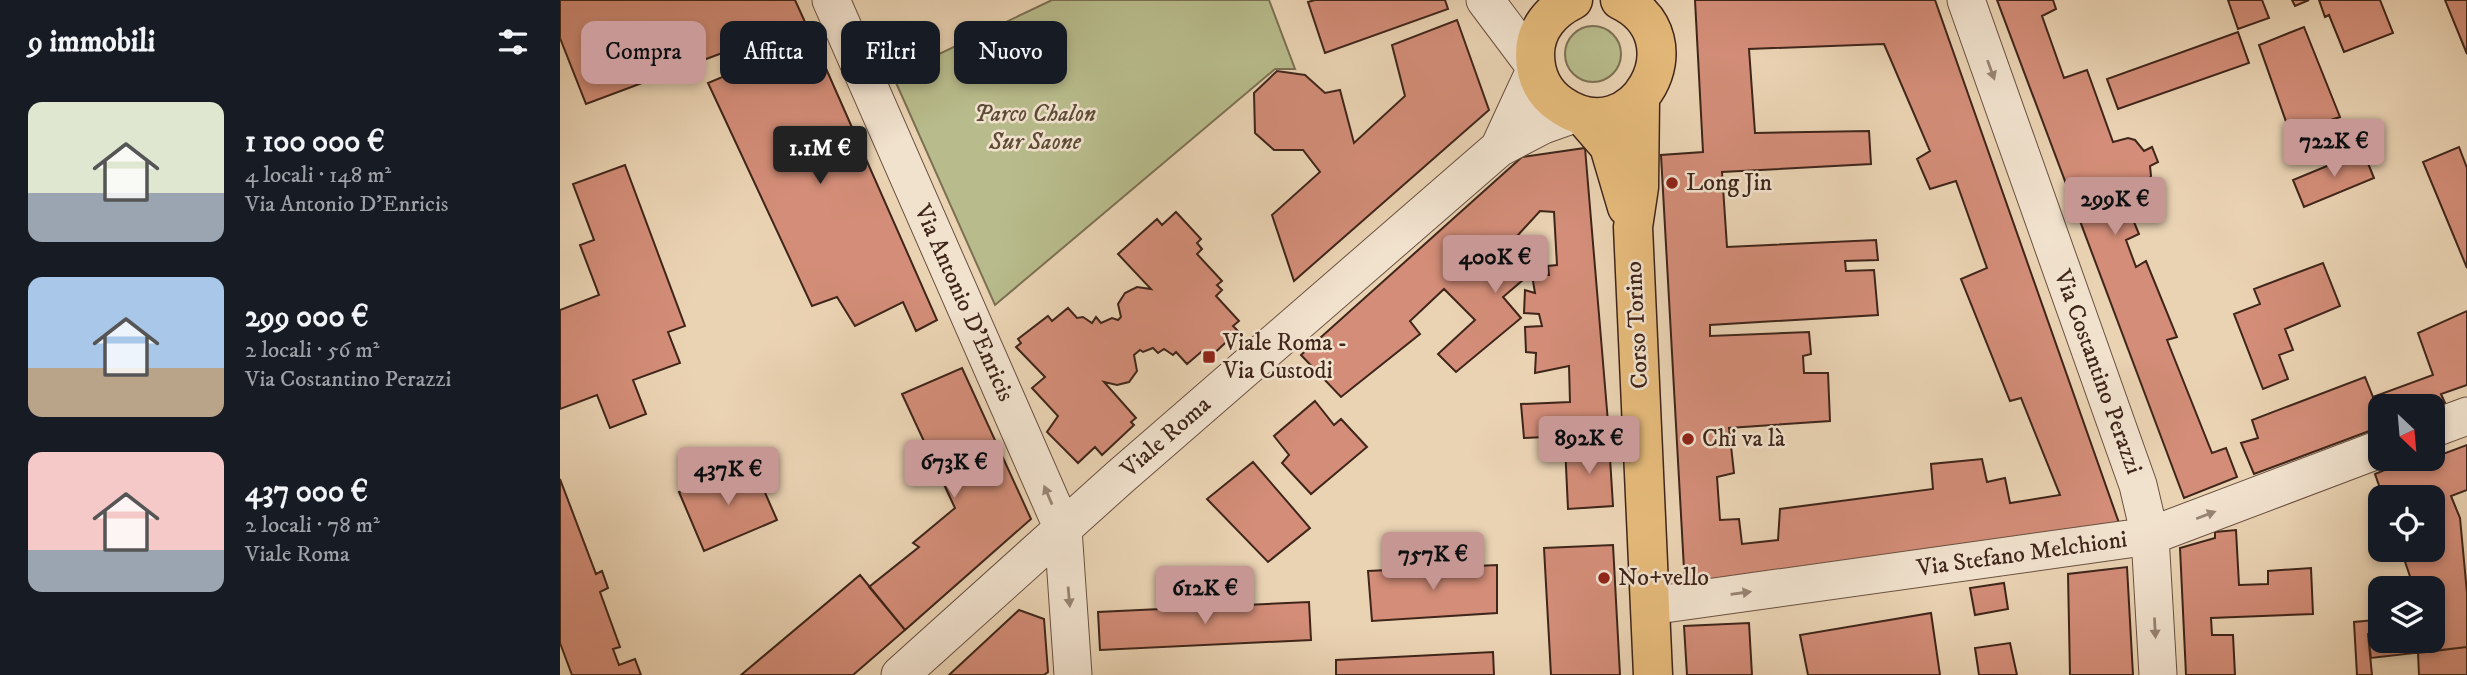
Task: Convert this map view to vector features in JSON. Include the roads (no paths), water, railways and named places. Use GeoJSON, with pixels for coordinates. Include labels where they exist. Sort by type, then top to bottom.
{"type":"FeatureCollection","features":[{"type":"Feature","properties":{"kind":"main road"},"geometry":{"type":"LineString","coordinates":[[1536,68],[1539,33],[1548,18],[1567,2]]}},
{"type":"Feature","properties":{"kind":"main road"},"geometry":{"type":"LineString","coordinates":[[1579,115],[1602,117],[1620,112],[1640,99],[1652,80],[1657,59],[1655,37],[1637,6]]}},
{"type":"Feature","properties":{"kind":"main road","name":"Corso Torino"},"geometry":{"type":"LineString","coordinates":[[1536,68],[1551,98],[1579,115],[1609,146],[1633,227]]}},
{"type":"Feature","properties":{"kind":"main road","name":"Corso Torino"},"geometry":{"type":"LineString","coordinates":[[1640,99],[1639,187],[1633,227],[1653,675]]}},
{"type":"Feature","properties":{"kind":"street","name":"Via Antonio D'Enricis"},"geometry":{"type":"LineString","coordinates":[[831,0],[1063,529],[1073,675]]}},
{"type":"Feature","properties":{"kind":"street"},"geometry":{"type":"LineString","coordinates":[[1485,0],[1536,68]]}},
{"type":"Feature","properties":{"kind":"street","name":"Via Costantino Perazzi"},"geometry":{"type":"LineString","coordinates":[[1966,0],[2138,485],[2150,536],[2158,675]]}},
{"type":"Feature","properties":{"kind":"street","name":"Viale Roma"},"geometry":{"type":"LineString","coordinates":[[1499,148],[1536,68]]}},
{"type":"Feature","properties":{"kind":"street","name":"Viale Roma"},"geometry":{"type":"LineString","coordinates":[[900,675],[1499,148],[1543,125],[1579,115]]}},
{"type":"Feature","properties":{"kind":"street"},"geometry":{"type":"LineString","coordinates":[[2445,424],[2467,416]]}},
{"type":"Feature","properties":{"kind":"street","name":"Via Stefano Melchioni"},"geometry":{"type":"LineString","coordinates":[[1650,606],[2150,536],[2368,454]]}},
{"type":"Feature","properties":{"kind":"place","name":"Long Jin"},"geometry":{"type":"Point","coordinates":[1672,183]}},
{"type":"Feature","properties":{"kind":"place","name":"Viale Roma - Via Custodi"},"geometry":{"type":"Point","coordinates":[1209,357]}},
{"type":"Feature","properties":{"kind":"place","name":"Chi va là"},"geometry":{"type":"Point","coordinates":[1688,439]}},
{"type":"Feature","properties":{"kind":"place","name":"No+vello"},"geometry":{"type":"Point","coordinates":[1604,578]}},
{"type":"Feature","properties":{"kind":"park label","name":"Parco Chalon Sur Saone"},"geometry":{"type":"Point","coordinates":[1035,128]}}]}
